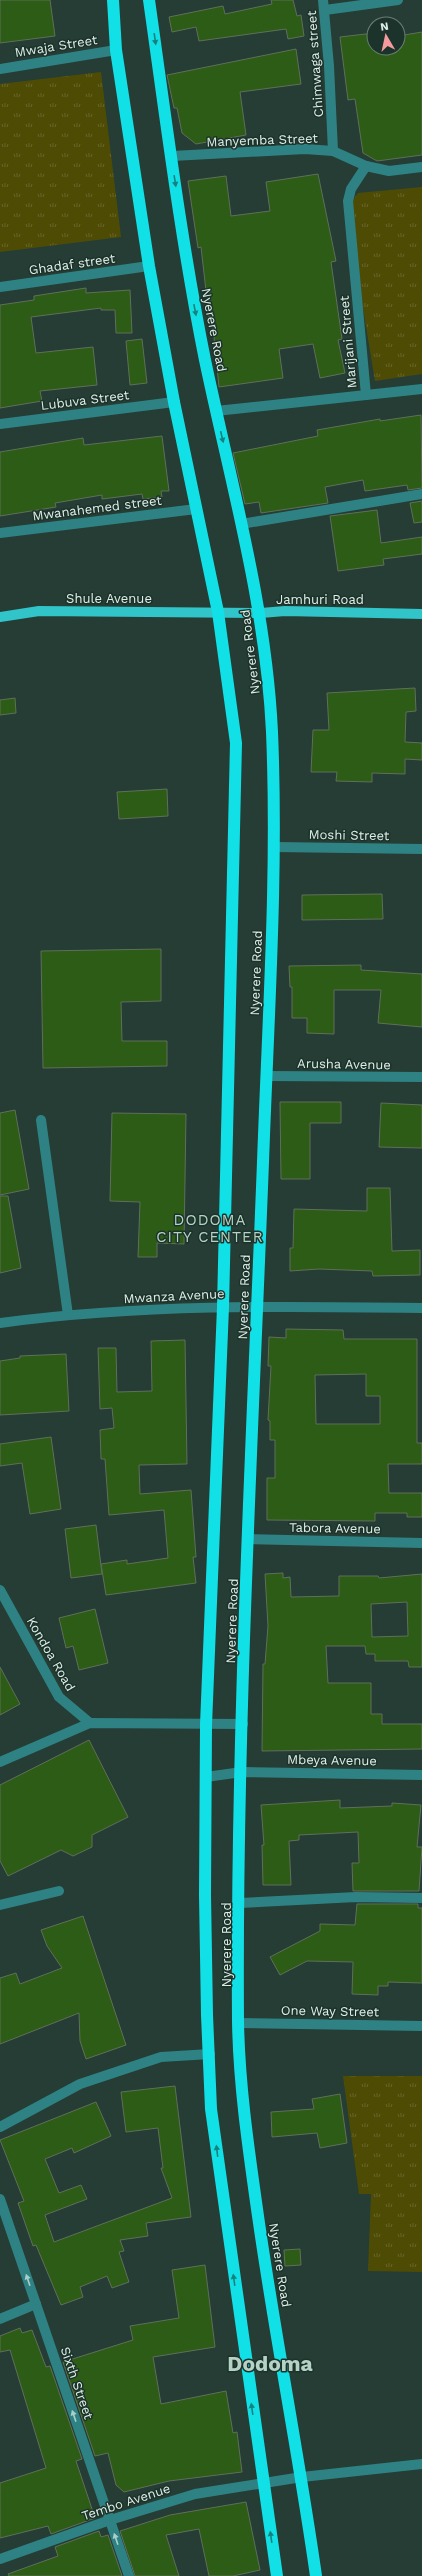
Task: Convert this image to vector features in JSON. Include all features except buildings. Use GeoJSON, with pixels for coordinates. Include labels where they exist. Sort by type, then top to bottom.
{"type":"FeatureCollection","features":[{"type":"Feature","properties":{"kind":"highway","name":"Nyerere Road"},"geometry":{"type":"LineString","coordinates":[[113,0],[116,50],[149,266],[174,402],[218,612],[236,743],[223,1307],[206,1725],[205,1895],[211,2109],[277,2576]]}},
{"type":"Feature","properties":{"kind":"highway","name":"Nyerere Road"},"geometry":{"type":"LineString","coordinates":[[149,0],[191,290],[260,613],[270,690],[275,847],[248,1539],[238,2023],[250,2157],[269,2294],[302,2478],[316,2576]]}},
{"type":"Feature","properties":{"kind":"main road","name":"Shule Avenue"},"geometry":{"type":"LineString","coordinates":[[0,617],[39,611],[218,612]]}},
{"type":"Feature","properties":{"kind":"main road","name":"Jamhuri Road"},"geometry":{"type":"LineString","coordinates":[[218,612],[260,613],[285,611],[422,614]]}},
{"type":"Feature","properties":{"kind":"street"},"geometry":{"type":"LineString","coordinates":[[324,5],[398,0]]}},
{"type":"Feature","properties":{"kind":"street","name":"Chimwaga street"},"geometry":{"type":"LineString","coordinates":[[324,5],[333,151]]}},
{"type":"Feature","properties":{"kind":"street","name":"Mwaja Street"},"geometry":{"type":"LineString","coordinates":[[0,69],[116,50]]}},
{"type":"Feature","properties":{"kind":"street","name":"Manyemba Street"},"geometry":{"type":"LineString","coordinates":[[172,156],[305,149],[333,151],[366,166],[389,171],[422,167]]}},
{"type":"Feature","properties":{"kind":"street","name":"Marijani Street"},"geometry":{"type":"LineString","coordinates":[[216,411],[366,395],[348,201],[351,189],[366,166]]}},
{"type":"Feature","properties":{"kind":"street","name":"Ghadaf street"},"geometry":{"type":"LineString","coordinates":[[0,287],[149,266]]}},
{"type":"Feature","properties":{"kind":"street"},"geometry":{"type":"LineString","coordinates":[[366,395],[422,389]]}},
{"type":"Feature","properties":{"kind":"street","name":"Lubuva Street"},"geometry":{"type":"LineString","coordinates":[[0,424],[174,402]]}},
{"type":"Feature","properties":{"kind":"street"},"geometry":{"type":"LineString","coordinates":[[241,524],[422,494]]}},
{"type":"Feature","properties":{"kind":"street","name":"Mwanahemed street"},"geometry":{"type":"LineString","coordinates":[[0,533],[196,509]]}},
{"type":"Feature","properties":{"kind":"street","name":"Moshi Street"},"geometry":{"type":"LineString","coordinates":[[275,847],[422,849]]}},
{"type":"Feature","properties":{"kind":"street","name":"Arusha Avenue"},"geometry":{"type":"LineString","coordinates":[[266,1076],[422,1077]]}},
{"type":"Feature","properties":{"kind":"street"},"geometry":{"type":"LineString","coordinates":[[40,1120],[68,1315]]}},
{"type":"Feature","properties":{"kind":"street","name":"Mwanza Avenue"},"geometry":{"type":"LineString","coordinates":[[0,1322],[68,1315],[223,1307],[422,1308]]}},
{"type":"Feature","properties":{"kind":"street","name":"Tabora Avenue"},"geometry":{"type":"LineString","coordinates":[[248,1539],[422,1543]]}},
{"type":"Feature","properties":{"kind":"street","name":"Kondoa Road"},"geometry":{"type":"LineString","coordinates":[[0,1590],[58,1697],[90,1723]]}},
{"type":"Feature","properties":{"kind":"street"},"geometry":{"type":"LineString","coordinates":[[0,1762],[90,1723],[206,1725],[243,1724]]}},
{"type":"Feature","properties":{"kind":"street","name":"Mbeya Avenue"},"geometry":{"type":"LineString","coordinates":[[206,1777],[242,1772],[422,1775]]}},
{"type":"Feature","properties":{"kind":"street"},"geometry":{"type":"LineString","coordinates":[[0,1905],[59,1892]]}},
{"type":"Feature","properties":{"kind":"street"},"geometry":{"type":"LineString","coordinates":[[240,1903],[356,1897],[422,1898]]}},
{"type":"Feature","properties":{"kind":"street","name":"One Way Street"},"geometry":{"type":"LineString","coordinates":[[238,2023],[422,2026]]}},
{"type":"Feature","properties":{"kind":"street"},"geometry":{"type":"LineString","coordinates":[[0,2127],[80,2084],[161,2057],[210,2054]]}},
{"type":"Feature","properties":{"kind":"street","name":"Sixth Street"},"geometry":{"type":"LineString","coordinates":[[0,2199],[129,2576]]}},
{"type":"Feature","properties":{"kind":"street"},"geometry":{"type":"LineString","coordinates":[[0,2319],[36,2304]]}},
{"type":"Feature","properties":{"kind":"street"},"geometry":{"type":"LineString","coordinates":[[302,2478],[422,2464]]}},
{"type":"Feature","properties":{"kind":"street","name":"Tembo Avenue"},"geometry":{"type":"LineString","coordinates":[[0,2559],[110,2520],[195,2494],[302,2478]]}},
{"type":"Feature","properties":{"kind":"green space"},"geometry":{"type":"Polygon","coordinates":[[[101,72],[121,237],[0,252],[0,84],[101,72]]]}},
{"type":"Feature","properties":{"kind":"green space"},"geometry":{"type":"Polygon","coordinates":[[[422,187],[422,374],[375,381],[352,241],[352,201],[358,193],[422,187]]]}},
{"type":"Feature","properties":{"kind":"green space"},"geometry":{"type":"Polygon","coordinates":[[[343,2076],[422,2076],[422,2272],[368,2271],[371,2194],[359,2194],[343,2076]]]}},
{"type":"Feature","properties":{"kind":"district","name":"DODOMA CITY CENTER"},"geometry":{"type":"Point","coordinates":[210,1228]}},
{"type":"Feature","properties":{"kind":"district","name":"Dodoma"},"geometry":{"type":"Point","coordinates":[270,2363]}}]}
